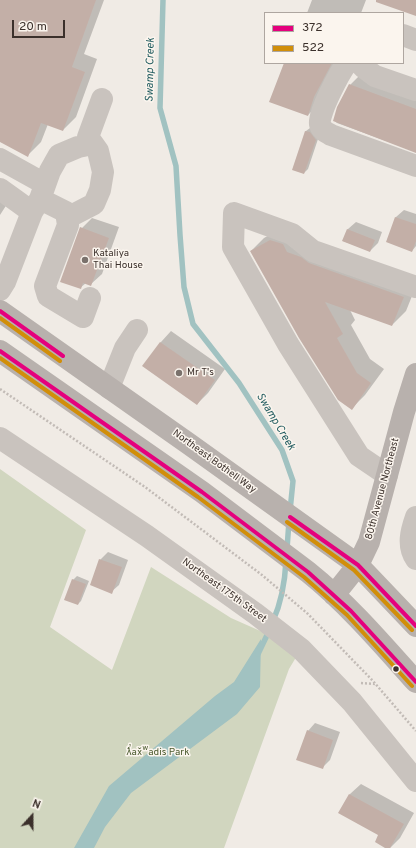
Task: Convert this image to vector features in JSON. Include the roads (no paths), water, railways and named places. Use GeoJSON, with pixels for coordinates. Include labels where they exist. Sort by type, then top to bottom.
{"type":"FeatureCollection","features":[{"type":"Feature","properties":{"kind":"main road","name":"Northeast Bothell Way"},"geometry":{"type":"LineString","coordinates":[[0,311],[358,565],[416,626]]}},
{"type":"Feature","properties":{"kind":"main road"},"geometry":{"type":"LineString","coordinates":[[0,351],[202,492],[329,590],[358,617],[416,682]]}},
{"type":"Feature","properties":{"kind":"main road","name":"80th Avenue Northeast"},"geometry":{"type":"LineString","coordinates":[[329,590],[358,565],[369,542],[404,412],[416,374]]}},
{"type":"Feature","properties":{"kind":"street"},"geometry":{"type":"LineString","coordinates":[[404,35],[416,40]]}},
{"type":"Feature","properties":{"kind":"street"},"geometry":{"type":"LineString","coordinates":[[346,64],[331,90],[321,114],[319,123],[322,129],[331,135],[416,166]]}},
{"type":"Feature","properties":{"kind":"street"},"geometry":{"type":"LineString","coordinates":[[362,64],[363,67],[375,76],[416,90]]}},
{"type":"Feature","properties":{"kind":"street"},"geometry":{"type":"LineString","coordinates":[[67,218],[94,204],[100,190],[103,172],[98,151],[88,137],[102,99]]}},
{"type":"Feature","properties":{"kind":"street"},"geometry":{"type":"LineString","coordinates":[[0,290],[6,282],[50,171],[59,155],[78,147],[93,144]]}},
{"type":"Feature","properties":{"kind":"street"},"geometry":{"type":"LineString","coordinates":[[0,159],[39,198]]}},
{"type":"Feature","properties":{"kind":"street"},"geometry":{"type":"LineString","coordinates":[[0,189],[39,198],[66,212],[68,225],[45,286],[48,296],[83,317],[90,298]]}},
{"type":"Feature","properties":{"kind":"street"},"geometry":{"type":"LineString","coordinates":[[387,475],[359,456],[288,344],[232,247],[234,214],[292,234],[313,251],[416,287]]}},
{"type":"Feature","properties":{"kind":"street"},"geometry":{"type":"LineString","coordinates":[[110,388],[125,348],[137,330]]}},
{"type":"Feature","properties":{"kind":"street","name":"Northeast 175th Street"},"geometry":{"type":"LineString","coordinates":[[0,438],[146,536],[256,614],[301,649],[352,702],[416,781]]}},
{"type":"Feature","properties":{"kind":"street"},"geometry":{"type":"LineString","coordinates":[[416,517],[410,534],[411,546],[416,559]]}},
{"type":"Feature","properties":{"kind":"water"},"geometry":{"type":"Polygon","coordinates":[[[261,639],[260,687],[237,714],[131,793],[105,827],[94,848],[74,848],[109,786],[215,696],[234,682],[261,639]]]}},
{"type":"Feature","properties":{"kind":"waterway","name":"Swamp Creek"},"geometry":{"type":"LineString","coordinates":[[163,0],[160,108],[176,166],[184,287],[193,324],[239,383],[282,450],[293,481],[290,511]]}},
{"type":"Feature","properties":{"kind":"waterway","name":"Swamp Creek"},"geometry":{"type":"LineString","coordinates":[[287,549],[289,521]]}},
{"type":"Feature","properties":{"kind":"waterway","name":"Swamp Creek"},"geometry":{"type":"LineString","coordinates":[[273,621],[282,592],[286,561]]}},
{"type":"Feature","properties":{"kind":"waterway","name":"Swamp Creek"},"geometry":{"type":"LineString","coordinates":[[258,654],[269,631]]}},
{"type":"Feature","properties":{"kind":"place","name":"Kataliya Thai House"},"geometry":{"type":"Point","coordinates":[85,260]}},
{"type":"Feature","properties":{"kind":"place","name":"Mr T's"},"geometry":{"type":"Point","coordinates":[179,373]}},
{"type":"Feature","properties":{"kind":"park label","name":"ƛ̕ax̌ʷadis Park"},"geometry":{"type":"Point","coordinates":[158,753]}}]}
